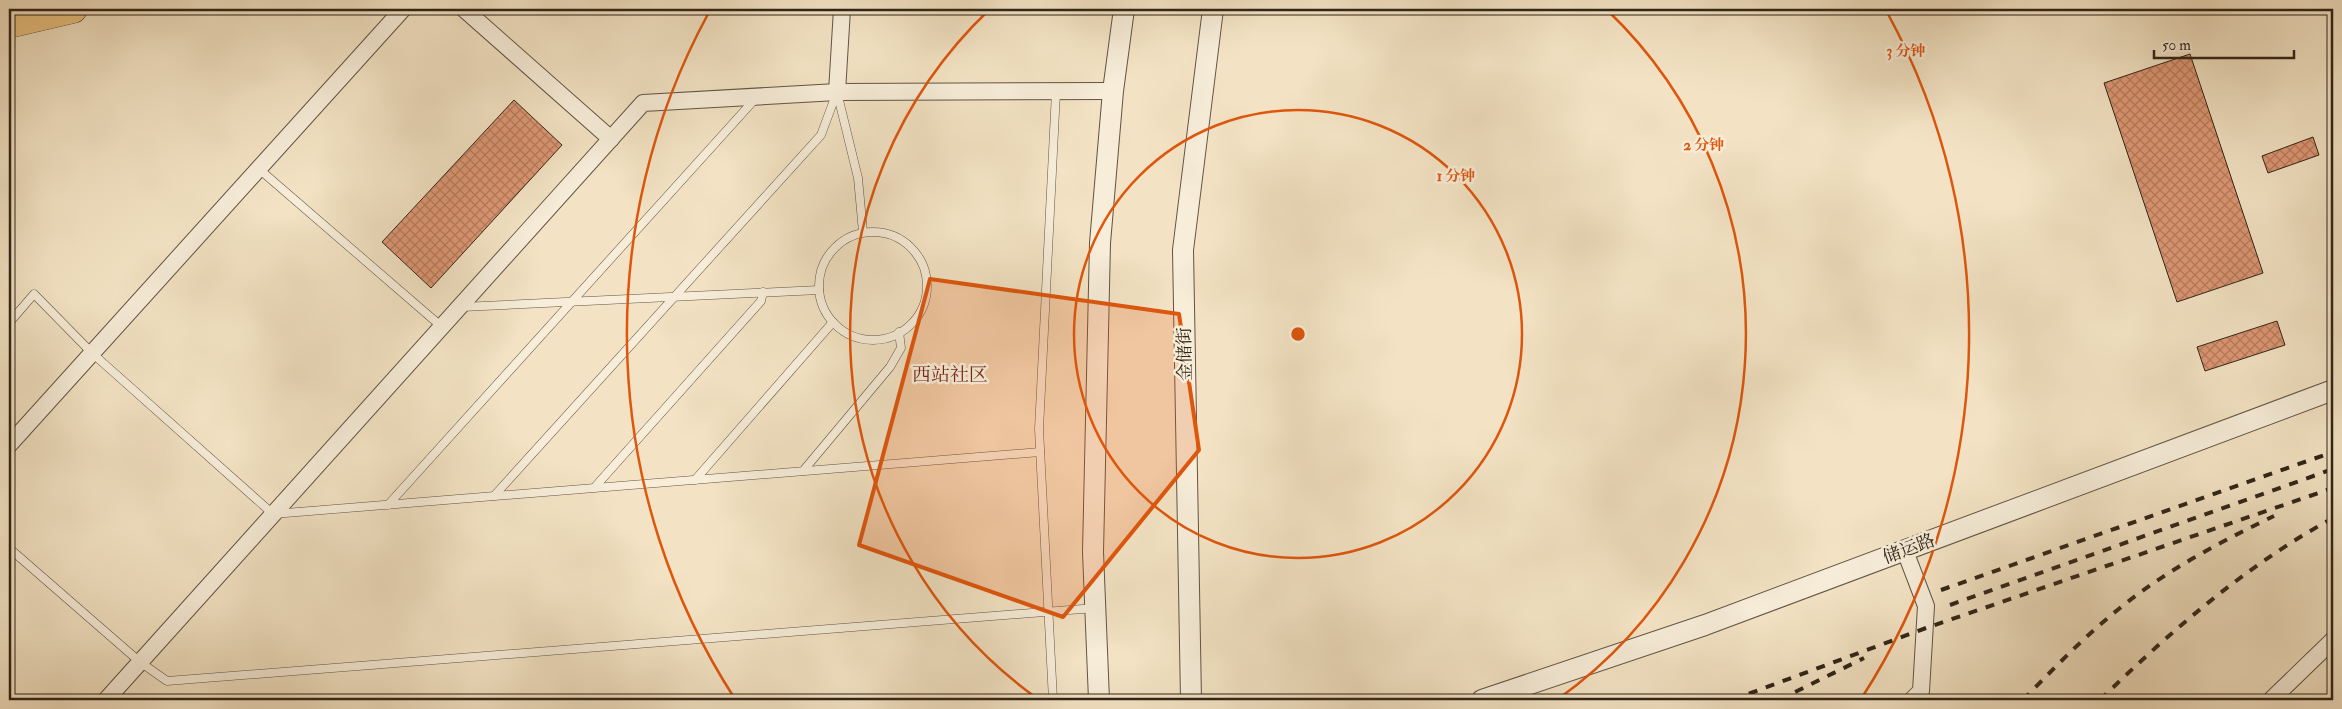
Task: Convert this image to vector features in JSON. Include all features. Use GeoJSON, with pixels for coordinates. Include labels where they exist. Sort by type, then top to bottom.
{"type":"FeatureCollection","features":[{"type":"Feature","properties":{"kind":"highway"},"geometry":{"type":"LineString","coordinates":[[9,24],[73,9]]}},
{"type":"Feature","properties":{"kind":"street"},"geometry":{"type":"LineString","coordinates":[[9,445],[403,9]]}},
{"type":"Feature","properties":{"kind":"street"},"geometry":{"type":"LineString","coordinates":[[464,9],[611,139]]}},
{"type":"Feature","properties":{"kind":"street"},"geometry":{"type":"LineString","coordinates":[[837,92],[842,9]]}},
{"type":"Feature","properties":{"kind":"street"},"geometry":{"type":"LineString","coordinates":[[1099,700],[1093,552],[1100,243],[1113,91],[1124,9]]}},
{"type":"Feature","properties":{"kind":"street","name":"金储街"},"geometry":{"type":"LineString","coordinates":[[1191,700],[1183,250],[1213,9]]}},
{"type":"Feature","properties":{"kind":"street"},"geometry":{"type":"LineString","coordinates":[[106,700],[643,103],[837,92],[1113,91]]}},
{"type":"Feature","properties":{"kind":"street","name":"储运路"},"geometry":{"type":"LineString","coordinates":[[1482,700],[1704,625],[2333,390]]}},
{"type":"Feature","properties":{"kind":"street"},"geometry":{"type":"LineString","coordinates":[[1905,551],[1926,606],[1921,691],[1912,700]]}},
{"type":"Feature","properties":{"kind":"street"},"geometry":{"type":"LineString","coordinates":[[2271,700],[2333,640]]}},
{"type":"Feature","properties":{"kind":"lane"},"geometry":{"type":"LineString","coordinates":[[837,92],[858,178],[863,232]]}},
{"type":"Feature","properties":{"kind":"lane"},"geometry":{"type":"LineString","coordinates":[[494,496],[821,135],[837,92]]}},
{"type":"Feature","properties":{"kind":"lane"},"geometry":{"type":"LineString","coordinates":[[1052,700],[1039,428],[1056,92]]}},
{"type":"Feature","properties":{"kind":"lane"},"geometry":{"type":"LineString","coordinates":[[388,505],[757,97]]}},
{"type":"Feature","properties":{"kind":"lane"},"geometry":{"type":"LineString","coordinates":[[259,169],[442,327]]}},
{"type":"Feature","properties":{"kind":"lane"},"geometry":{"type":"LineString","coordinates":[[863,232],[881,232],[898,237],[913,248],[923,263],[927,280],[926,297],[920,314],[908,327],[893,336],[876,340],[858,338],[842,331],[833,322],[821,302],[819,290],[822,266],[831,250],[845,238],[863,232]]}},
{"type":"Feature","properties":{"kind":"lane"},"geometry":{"type":"LineString","coordinates":[[460,307],[819,290]]}},
{"type":"Feature","properties":{"kind":"lane"},"geometry":{"type":"LineString","coordinates":[[594,488],[761,301],[763,292]]}},
{"type":"Feature","properties":{"kind":"lane"},"geometry":{"type":"LineString","coordinates":[[9,322],[34,294],[92,353],[273,514],[1040,452]]}},
{"type":"Feature","properties":{"kind":"lane"},"geometry":{"type":"LineString","coordinates":[[695,480],[833,322]]}},
{"type":"Feature","properties":{"kind":"lane"},"geometry":{"type":"LineString","coordinates":[[803,471],[890,367],[901,348],[899,332]]}},
{"type":"Feature","properties":{"kind":"lane"},"geometry":{"type":"LineString","coordinates":[[9,548],[140,662],[166,681],[1095,608]]}},
{"type":"Feature","properties":{"kind":"highlighted area"},"geometry":{"type":"Polygon","coordinates":[[[930,279],[1179,314],[1199,450],[1063,617],[859,545],[930,279]]]}},
{"type":"Feature","properties":{"kind":"building"},"geometry":{"type":"Polygon","coordinates":[[[2190,54],[2263,273],[2177,302],[2104,83],[2190,54]]]}},
{"type":"Feature","properties":{"kind":"building"},"geometry":{"type":"Polygon","coordinates":[[[514,100],[562,145],[431,288],[382,242],[514,100]]]}},
{"type":"Feature","properties":{"kind":"building"},"geometry":{"type":"Polygon","coordinates":[[[2313,137],[2319,155],[2268,173],[2262,156],[2313,137]]]}},
{"type":"Feature","properties":{"kind":"building"},"geometry":{"type":"Polygon","coordinates":[[[2277,321],[2285,345],[2205,371],[2197,347],[2277,321]]]}},
{"type":"Feature","properties":{"kind":"railway"},"geometry":{"type":"LineString","coordinates":[[1941,590],[2333,452]]}},
{"type":"Feature","properties":{"kind":"railway"},"geometry":{"type":"LineString","coordinates":[[1950,605],[2333,469]]}},
{"type":"Feature","properties":{"kind":"railway"},"geometry":{"type":"LineString","coordinates":[[1732,700],[1926,628],[2333,488]]}},
{"type":"Feature","properties":{"kind":"railway"},"geometry":{"type":"LineString","coordinates":[[2023,700],[2082,641],[2138,594],[2194,558],[2274,516]]}},
{"type":"Feature","properties":{"kind":"railway"},"geometry":{"type":"LineString","coordinates":[[2100,700],[2154,649],[2239,578],[2269,557],[2333,518]]}},
{"type":"Feature","properties":{"kind":"railway"},"geometry":{"type":"LineString","coordinates":[[1779,700],[1864,658]]}},
{"type":"Feature","properties":{"kind":"district","name":"西站社区"},"geometry":{"type":"Point","coordinates":[950,375]}}]}
